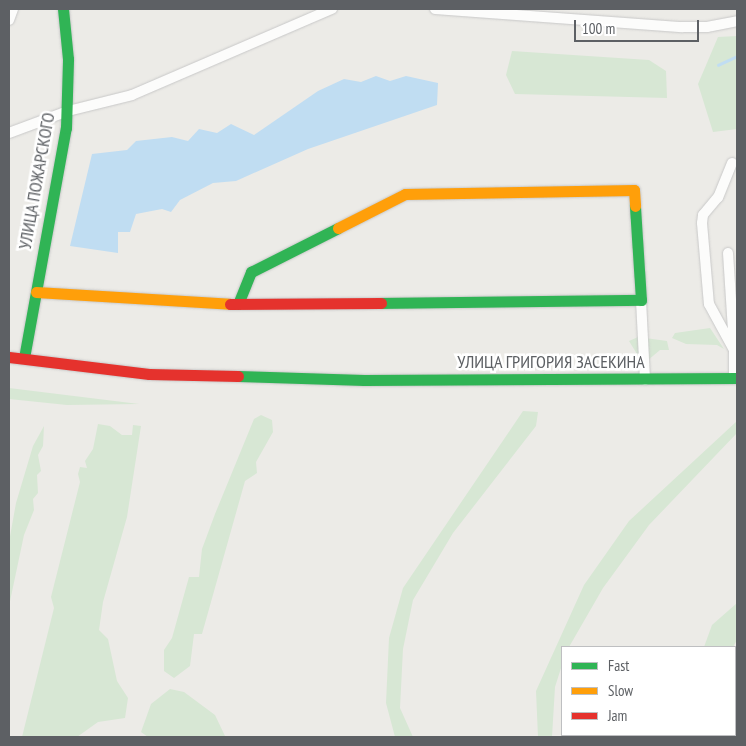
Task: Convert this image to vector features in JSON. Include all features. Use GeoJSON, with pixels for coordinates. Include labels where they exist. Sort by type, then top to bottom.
{"type":"FeatureCollection","features":[{"type":"Feature","properties":{"kind":"street"},"geometry":{"type":"LineString","coordinates":[[9,20],[13,9]]}},
{"type":"Feature","properties":{"kind":"street","name":"УЛИЦА ПОЖАРСКОГО"},"geometry":{"type":"LineString","coordinates":[[24,358],[68,111],[68,58],[63,9]]}},
{"type":"Feature","properties":{"kind":"street"},"geometry":{"type":"LineString","coordinates":[[9,133],[68,111],[132,95],[332,9]]}},
{"type":"Feature","properties":{"kind":"street"},"geometry":{"type":"LineString","coordinates":[[434,9],[707,27],[737,21]]}},
{"type":"Feature","properties":{"kind":"street"},"geometry":{"type":"LineString","coordinates":[[732,162],[718,197],[703,215],[702,223],[709,304],[734,350]]}},
{"type":"Feature","properties":{"kind":"street"},"geometry":{"type":"LineString","coordinates":[[238,304],[251,272],[405,194],[634,190],[645,380]]}},
{"type":"Feature","properties":{"kind":"street"},"geometry":{"type":"LineString","coordinates":[[728,253],[736,378]]}},
{"type":"Feature","properties":{"kind":"street"},"geometry":{"type":"LineString","coordinates":[[36,292],[238,304],[641,300]]}},
{"type":"Feature","properties":{"kind":"street","name":"УЛИЦА ГРИГОРИЯ ЗАСЕКИНА"},"geometry":{"type":"LineString","coordinates":[[9,357],[149,374],[364,380],[645,380],[736,378]]}},
{"type":"Feature","properties":{"kind":"green space"},"geometry":{"type":"Polygon","coordinates":[[[737,36],[737,129],[713,132],[698,84],[718,37],[737,36]]]}},
{"type":"Feature","properties":{"kind":"green space"},"geometry":{"type":"Polygon","coordinates":[[[512,51],[649,60],[666,71],[667,98],[515,94],[506,75],[512,51]]]}},
{"type":"Feature","properties":{"kind":"green space"},"geometry":{"type":"Polygon","coordinates":[[[710,328],[724,349],[717,345],[686,344],[672,338],[675,333],[710,328]]]}},
{"type":"Feature","properties":{"kind":"green space"},"geometry":{"type":"Polygon","coordinates":[[[638,337],[667,341],[669,350],[660,350],[647,361],[637,354],[629,341],[638,337]]]}},
{"type":"Feature","properties":{"kind":"green space"},"geometry":{"type":"Polygon","coordinates":[[[9,388],[139,404],[67,405],[9,399],[9,388]]]}},
{"type":"Feature","properties":{"kind":"green space"},"geometry":{"type":"Polygon","coordinates":[[[523,411],[538,412],[536,426],[453,533],[413,600],[403,649],[400,708],[413,737],[395,737],[386,703],[389,638],[403,588],[523,411]]]}},
{"type":"Feature","properties":{"kind":"green space"},"geometry":{"type":"Polygon","coordinates":[[[261,415],[272,420],[273,432],[256,462],[257,473],[245,481],[202,634],[194,634],[190,666],[174,678],[164,671],[164,650],[172,638],[189,577],[199,577],[202,549],[254,419],[261,415]]]}},
{"type":"Feature","properties":{"kind":"green space"},"geometry":{"type":"Polygon","coordinates":[[[737,421],[737,433],[649,525],[603,588],[570,646],[561,646],[561,668],[555,687],[552,737],[538,737],[536,691],[584,585],[629,521],[737,421]]]}},
{"type":"Feature","properties":{"kind":"green space"},"geometry":{"type":"Polygon","coordinates":[[[98,424],[110,426],[122,435],[132,435],[133,425],[141,426],[127,517],[103,602],[99,630],[108,639],[117,681],[128,698],[125,718],[98,722],[77,737],[22,737],[54,608],[51,597],[80,482],[78,474],[80,467],[87,468],[85,461],[93,449],[98,424]]]}},
{"type":"Feature","properties":{"kind":"green space"},"geometry":{"type":"Polygon","coordinates":[[[44,426],[43,446],[38,455],[41,471],[37,475],[38,493],[33,499],[34,510],[24,535],[9,606],[9,542],[16,503],[33,446],[44,426]]]}},
{"type":"Feature","properties":{"kind":"green space"},"geometry":{"type":"Polygon","coordinates":[[[737,603],[737,640],[734,646],[704,646],[712,625],[737,603]]]}},
{"type":"Feature","properties":{"kind":"green space"},"geometry":{"type":"Polygon","coordinates":[[[170,689],[184,692],[215,715],[225,736],[237,737],[148,737],[141,732],[151,704],[170,689]]]}},
{"type":"Feature","properties":{"kind":"water"},"geometry":{"type":"Polygon","coordinates":[[[376,76],[390,81],[406,76],[438,83],[437,105],[308,149],[236,181],[213,183],[180,200],[171,212],[162,209],[136,214],[130,232],[118,232],[118,253],[70,246],[92,154],[127,150],[136,141],[172,137],[188,141],[199,129],[217,133],[231,124],[254,135],[318,91],[344,79],[361,82],[376,76]]]}},
{"type":"Feature","properties":{"kind":"waterway"},"geometry":{"type":"LineString","coordinates":[[718,65],[737,56]]}},
{"type":"Feature","properties":{"kind":"traffic: fast"},"geometry":{"type":"LineString","coordinates":[[24,358],[66,128],[68,59],[63,9]]}},
{"type":"Feature","properties":{"kind":"traffic: fast"},"geometry":{"type":"LineString","coordinates":[[381,303],[641,300],[635,206]]}},
{"type":"Feature","properties":{"kind":"traffic: fast"},"geometry":{"type":"LineString","coordinates":[[238,304],[251,272],[338,228]]}},
{"type":"Feature","properties":{"kind":"traffic: fast"},"geometry":{"type":"LineString","coordinates":[[238,376],[364,380],[737,378]]}},
{"type":"Feature","properties":{"kind":"traffic: slow"},"geometry":{"type":"LineString","coordinates":[[338,228],[405,194],[634,190],[635,206]]}},
{"type":"Feature","properties":{"kind":"traffic: slow"},"geometry":{"type":"LineString","coordinates":[[36,292],[230,304]]}},
{"type":"Feature","properties":{"kind":"traffic: jam"},"geometry":{"type":"LineString","coordinates":[[230,304],[381,303]]}},
{"type":"Feature","properties":{"kind":"traffic: jam"},"geometry":{"type":"LineString","coordinates":[[9,357],[149,374],[238,376]]}}]}
